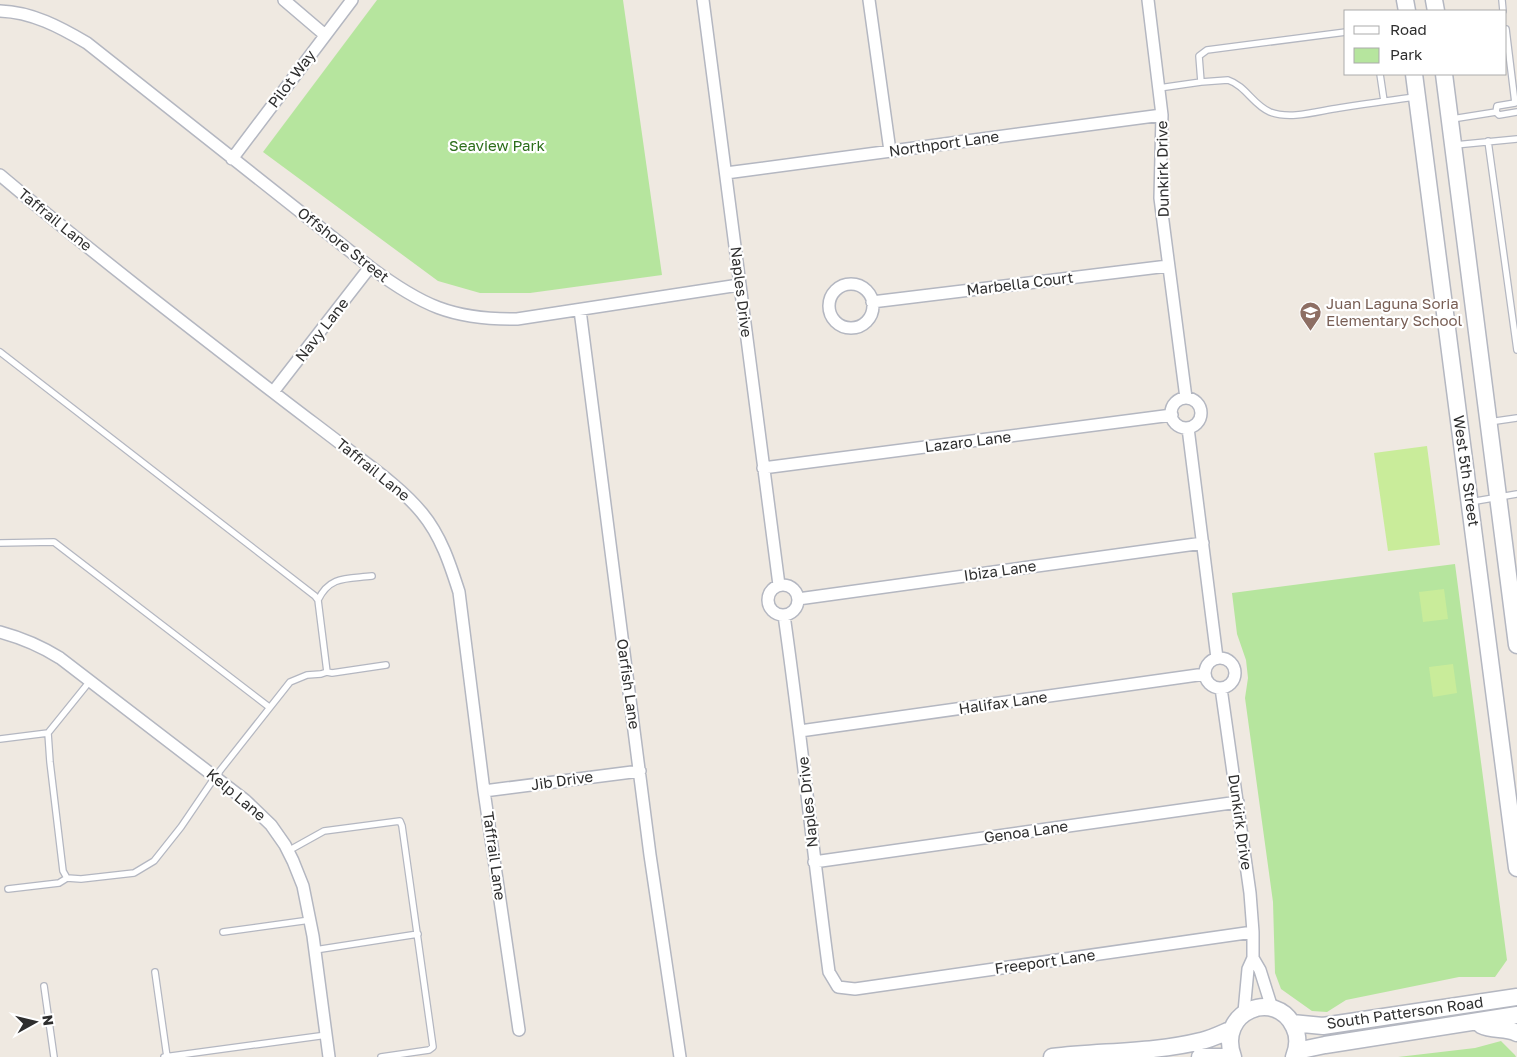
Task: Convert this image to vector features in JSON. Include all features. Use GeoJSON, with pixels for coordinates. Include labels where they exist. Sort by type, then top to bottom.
{"type":"FeatureCollection","features":[{"type":"Feature","properties":{"kind":"main road","name":"West 5th Street"},"geometry":{"type":"LineString","coordinates":[[1414,75],[1517,868]]}},
{"type":"Feature","properties":{"kind":"main road","name":"West 5th Street"},"geometry":{"type":"LineString","coordinates":[[1444,75],[1517,645]]}},
{"type":"Feature","properties":{"kind":"main road","name":"South Patterson Road"},"geometry":{"type":"LineString","coordinates":[[1292,1023],[1323,1026],[1517,997]]}},
{"type":"Feature","properties":{"kind":"main road"},"geometry":{"type":"LineString","coordinates":[[1233,1057],[1229,1040],[1230,1030],[1236,1020],[1244,1012],[1253,1008],[1263,1007],[1280,1011],[1292,1023],[1298,1042],[1295,1054]]}},
{"type":"Feature","properties":{"kind":"main road","name":"South Patterson Road"},"geometry":{"type":"LineString","coordinates":[[1295,1054],[1325,1045],[1517,1015]]}},
{"type":"Feature","properties":{"kind":"main road"},"geometry":{"type":"LineString","coordinates":[[1474,1022],[1490,1030],[1505,1029],[1517,1033]]}},
{"type":"Feature","properties":{"kind":"main road"},"geometry":{"type":"LineString","coordinates":[[1052,1057],[1081,1053],[1138,1050],[1202,1041],[1230,1030]]}},
{"type":"Feature","properties":{"kind":"main road"},"geometry":{"type":"LineString","coordinates":[[1200,1057],[1227,1057]]}},
{"type":"Feature","properties":{"kind":"street"},"geometry":{"type":"LineString","coordinates":[[284,0],[325,35]]}},
{"type":"Feature","properties":{"kind":"street","name":"Pilot Way"},"geometry":{"type":"LineString","coordinates":[[232,159],[352,0]]}},
{"type":"Feature","properties":{"kind":"street","name":"Naples Drive"},"geometry":{"type":"LineString","coordinates":[[703,0],[779,585]]}},
{"type":"Feature","properties":{"kind":"street"},"geometry":{"type":"LineString","coordinates":[[869,0],[890,152]]}},
{"type":"Feature","properties":{"kind":"street","name":"Dunkirk Drive"},"geometry":{"type":"LineString","coordinates":[[1148,0],[1162,115],[1160,198],[1186,398]]}},
{"type":"Feature","properties":{"kind":"street","name":"Offshore Street"},"geometry":{"type":"LineString","coordinates":[[0,11],[38,18],[64,29],[87,42],[370,267],[401,290],[422,302],[448,312],[472,317],[517,319],[739,285]]}},
{"type":"Feature","properties":{"kind":"street","name":"Northport Lane"},"geometry":{"type":"LineString","coordinates":[[726,173],[1162,115]]}},
{"type":"Feature","properties":{"kind":"street","name":"Taffrail Lane"},"geometry":{"type":"LineString","coordinates":[[0,175],[41,210],[406,495],[424,515],[439,538],[450,562],[459,592],[484,791],[519,1030]]}},
{"type":"Feature","properties":{"kind":"street","name":"Marbella Court"},"geometry":{"type":"LineString","coordinates":[[872,302],[1168,266]]}},
{"type":"Feature","properties":{"kind":"street","name":"Navy Lane"},"geometry":{"type":"LineString","coordinates":[[273,392],[370,267]]}},
{"type":"Feature","properties":{"kind":"street","name":"Oarfish Lane"},"geometry":{"type":"LineString","coordinates":[[580,310],[650,855],[680,1057]]}},
{"type":"Feature","properties":{"kind":"street"},"geometry":{"type":"LineString","coordinates":[[1186,398],[1198,404],[1201,414],[1197,423],[1188,428],[1179,426],[1172,415],[1176,402],[1186,398]]}},
{"type":"Feature","properties":{"kind":"street","name":"Lazaro Lane"},"geometry":{"type":"LineString","coordinates":[[764,468],[1172,415]]}},
{"type":"Feature","properties":{"kind":"street"},"geometry":{"type":"LineString","coordinates":[[1188,428],[1217,658]]}},
{"type":"Feature","properties":{"kind":"street","name":"Ibiza Lane"},"geometry":{"type":"LineString","coordinates":[[798,599],[1203,543]]}},
{"type":"Feature","properties":{"kind":"street"},"geometry":{"type":"LineString","coordinates":[[779,585],[790,586],[797,594],[798,599],[792,612],[784,615],[774,613],[767,600],[771,590],[779,585]]}},
{"type":"Feature","properties":{"kind":"street","name":"Naples Drive"},"geometry":{"type":"LineString","coordinates":[[784,615],[829,972],[838,987]]}},
{"type":"Feature","properties":{"kind":"street","name":"Kelp Lane"},"geometry":{"type":"LineString","coordinates":[[0,632],[17,636],[39,645],[60,658],[215,777],[256,810],[271,825],[288,851],[303,886],[315,950],[329,1057]]}},
{"type":"Feature","properties":{"kind":"street"},"geometry":{"type":"LineString","coordinates":[[1217,658],[1227,660],[1234,671],[1232,680],[1225,687],[1221,688],[1212,685],[1206,679],[1205,674],[1210,662],[1217,658]]}},
{"type":"Feature","properties":{"kind":"street","name":"Halifax Lane"},"geometry":{"type":"LineString","coordinates":[[800,732],[1205,674]]}},
{"type":"Feature","properties":{"kind":"street","name":"Dunkirk Drive"},"geometry":{"type":"LineString","coordinates":[[1221,688],[1250,892],[1253,932],[1253,958],[1248,969],[1244,1012]]}},
{"type":"Feature","properties":{"kind":"street","name":"Jib Drive"},"geometry":{"type":"LineString","coordinates":[[484,791],[640,770]]}},
{"type":"Feature","properties":{"kind":"street","name":"Genoa Lane"},"geometry":{"type":"LineString","coordinates":[[814,862],[1238,802]]}},
{"type":"Feature","properties":{"kind":"street","name":"Freeport Lane"},"geometry":{"type":"LineString","coordinates":[[838,987],[855,989],[1253,932]]}},
{"type":"Feature","properties":{"kind":"street","name":"Dunkirk Drive"},"geometry":{"type":"LineString","coordinates":[[1253,958],[1260,970],[1272,1008]]}},
{"type":"Feature","properties":{"kind":"lane"},"geometry":{"type":"LineString","coordinates":[[1201,82],[1199,56],[1207,50],[1344,32]]}},
{"type":"Feature","properties":{"kind":"lane"},"geometry":{"type":"LineString","coordinates":[[1496,112],[1497,106],[1516,103],[1507,36]]}},
{"type":"Feature","properties":{"kind":"lane"},"geometry":{"type":"LineString","coordinates":[[1380,75],[1384,101]]}},
{"type":"Feature","properties":{"kind":"lane"},"geometry":{"type":"LineString","coordinates":[[1159,88],[1228,80],[1239,85],[1268,112],[1292,116],[1416,96]]}},
{"type":"Feature","properties":{"kind":"lane"},"geometry":{"type":"LineString","coordinates":[[1450,119],[1496,112],[1499,115],[1517,112]]}},
{"type":"Feature","properties":{"kind":"lane"},"geometry":{"type":"LineString","coordinates":[[1453,145],[1517,139]]}},
{"type":"Feature","properties":{"kind":"lane"},"geometry":{"type":"LineString","coordinates":[[1488,141],[1517,350]]}},
{"type":"Feature","properties":{"kind":"lane"},"geometry":{"type":"LineString","coordinates":[[0,352],[315,596],[318,600],[327,672]]}},
{"type":"Feature","properties":{"kind":"lane"},"geometry":{"type":"LineString","coordinates":[[1488,422],[1517,418]]}},
{"type":"Feature","properties":{"kind":"lane"},"geometry":{"type":"LineString","coordinates":[[1470,502],[1517,494]]}},
{"type":"Feature","properties":{"kind":"lane"},"geometry":{"type":"LineString","coordinates":[[0,543],[54,542],[269,707]]}},
{"type":"Feature","properties":{"kind":"lane"},"geometry":{"type":"LineString","coordinates":[[318,600],[323,590],[336,580],[372,576]]}},
{"type":"Feature","properties":{"kind":"lane"},"geometry":{"type":"LineString","coordinates":[[8,889],[59,883],[66,878],[81,880],[134,873],[154,860],[181,827],[215,777],[290,682],[307,675],[386,666]]}},
{"type":"Feature","properties":{"kind":"lane"},"geometry":{"type":"LineString","coordinates":[[66,878],[63,871],[48,734],[90,680]]}},
{"type":"Feature","properties":{"kind":"lane"},"geometry":{"type":"LineString","coordinates":[[0,740],[48,734]]}},
{"type":"Feature","properties":{"kind":"lane"},"geometry":{"type":"LineString","coordinates":[[288,851],[324,831],[400,821],[433,1047],[428,1050],[381,1057]]}},
{"type":"Feature","properties":{"kind":"lane"},"geometry":{"type":"LineString","coordinates":[[223,932],[310,920]]}},
{"type":"Feature","properties":{"kind":"lane"},"geometry":{"type":"LineString","coordinates":[[315,950],[418,934]]}},
{"type":"Feature","properties":{"kind":"lane"},"geometry":{"type":"LineString","coordinates":[[155,972],[165,1057],[326,1035]]}},
{"type":"Feature","properties":{"kind":"lane"},"geometry":{"type":"LineString","coordinates":[[44,986],[54,1057]]}},
{"type":"Feature","properties":{"kind":"green space","name":"Seaview Park"},"geometry":{"type":"Polygon","coordinates":[[[377,0],[623,0],[662,275],[530,293],[480,293],[438,281],[263,152],[377,0]]]}},
{"type":"Feature","properties":{"kind":"green space"},"geometry":{"type":"Polygon","coordinates":[[[1427,446],[1440,545],[1388,551],[1374,453],[1427,446]]]}},
{"type":"Feature","properties":{"kind":"green space"},"geometry":{"type":"Polygon","coordinates":[[[1455,564],[1507,960],[1495,977],[1459,977],[1346,1000],[1327,1012],[1312,1011],[1281,989],[1275,973],[1273,902],[1245,698],[1248,678],[1246,660],[1237,634],[1232,593],[1455,564]]]}},
{"type":"Feature","properties":{"kind":"green space"},"geometry":{"type":"Polygon","coordinates":[[[1444,589],[1448,619],[1423,622],[1419,592],[1444,589]]]}},
{"type":"Feature","properties":{"kind":"green space"},"geometry":{"type":"Polygon","coordinates":[[[1453,664],[1457,693],[1433,697],[1429,667],[1453,664]]]}},
{"type":"Feature","properties":{"kind":"green space"},"geometry":{"type":"Polygon","coordinates":[[[1501,1041],[1516,1057],[1398,1057],[1475,1048],[1501,1041]]]}},
{"type":"Feature","properties":{"kind":"place","name":"Juan Laguna Soria Elementary School"},"geometry":{"type":"Point","coordinates":[1310,332]}}]}
